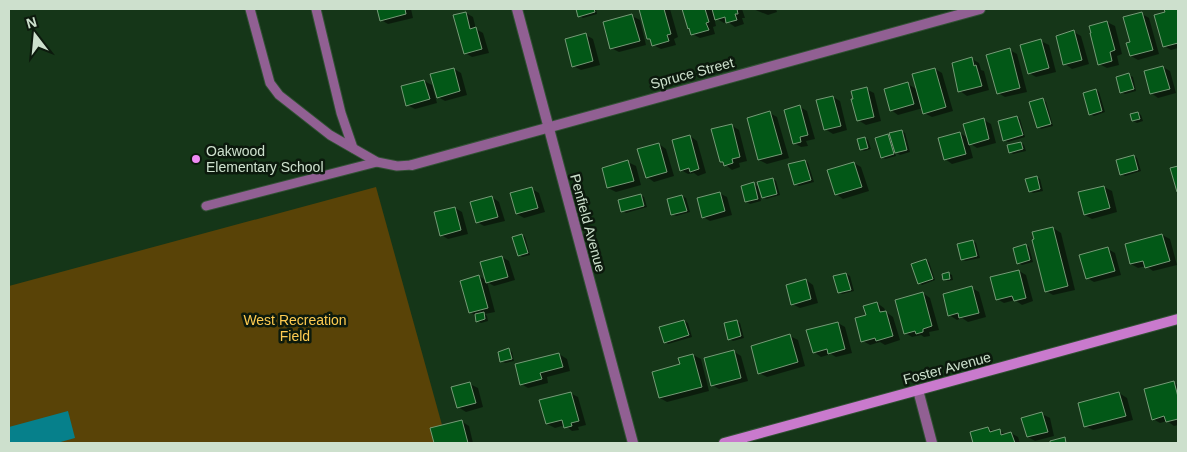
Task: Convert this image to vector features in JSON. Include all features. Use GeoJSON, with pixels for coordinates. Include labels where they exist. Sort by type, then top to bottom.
{"type":"FeatureCollection","features":[{"type":"Feature","properties":{"kind":"street","name":"Penfield Avenue"},"geometry":{"type":"LineString","coordinates":[[517,9],[633,443]]}},
{"type":"Feature","properties":{"kind":"street","name":"Spruce Street"},"geometry":{"type":"LineString","coordinates":[[412,165],[980,9]]}},
{"type":"Feature","properties":{"kind":"street","name":"Foster Avenue"},"geometry":{"type":"LineString","coordinates":[[724,443],[1178,319]]}},
{"type":"Feature","properties":{"kind":"street"},"geometry":{"type":"LineString","coordinates":[[918,390],[932,443]]}},
{"type":"Feature","properties":{"kind":"lane"},"geometry":{"type":"LineString","coordinates":[[250,9],[270,83],[279,95],[330,135],[378,162],[397,166],[412,165]]}},
{"type":"Feature","properties":{"kind":"lane"},"geometry":{"type":"LineString","coordinates":[[316,9],[341,113],[353,148]]}},
{"type":"Feature","properties":{"kind":"lane"},"geometry":{"type":"LineString","coordinates":[[206,206],[378,162]]}},
{"type":"Feature","properties":{"kind":"green space","name":"West Recreation Field"},"geometry":{"type":"Polygon","coordinates":[[[376,187],[447,443],[9,443],[9,286],[376,187]]]}},
{"type":"Feature","properties":{"kind":"water"},"geometry":{"type":"Polygon","coordinates":[[[68,411],[75,438],[57,443],[10,443],[9,427],[68,411]]]}},
{"type":"Feature","properties":{"kind":"building"},"geometry":{"type":"Polygon","coordinates":[[[377,9],[405,9],[406,14],[380,21],[377,9]]]}},
{"type":"Feature","properties":{"kind":"building"},"geometry":{"type":"Polygon","coordinates":[[[576,9],[594,9],[595,12],[578,17],[576,9]]]}},
{"type":"Feature","properties":{"kind":"building"},"geometry":{"type":"Polygon","coordinates":[[[639,9],[664,9],[671,34],[667,35],[669,41],[652,46],[650,39],[647,39],[639,9]]]}},
{"type":"Feature","properties":{"kind":"building"},"geometry":{"type":"Polygon","coordinates":[[[682,9],[705,9],[709,22],[706,23],[709,30],[691,35],[682,9]]]}},
{"type":"Feature","properties":{"kind":"building"},"geometry":{"type":"Polygon","coordinates":[[[712,9],[737,9],[738,14],[735,14],[737,20],[726,23],[725,17],[715,20],[712,9]]]}},
{"type":"Feature","properties":{"kind":"building"},"geometry":{"type":"Polygon","coordinates":[[[1164,9],[1178,9],[1178,43],[1163,47],[1154,15],[1165,12],[1164,9]]]}},
{"type":"Feature","properties":{"kind":"building"},"geometry":{"type":"Polygon","coordinates":[[[466,12],[470,29],[476,27],[482,49],[464,54],[453,15],[466,12]]]}},
{"type":"Feature","properties":{"kind":"building"},"geometry":{"type":"Polygon","coordinates":[[[1142,12],[1153,50],[1130,56],[1126,43],[1130,42],[1123,17],[1142,12]]]}},
{"type":"Feature","properties":{"kind":"building"},"geometry":{"type":"Polygon","coordinates":[[[632,14],[640,41],[610,49],[603,22],[632,14]]]}},
{"type":"Feature","properties":{"kind":"building"},"geometry":{"type":"Polygon","coordinates":[[[1107,21],[1115,50],[1110,52],[1112,61],[1098,65],[1089,26],[1107,21]]]}},
{"type":"Feature","properties":{"kind":"building"},"geometry":{"type":"Polygon","coordinates":[[[1074,30],[1082,60],[1063,65],[1056,36],[1074,30]]]}},
{"type":"Feature","properties":{"kind":"building"},"geometry":{"type":"Polygon","coordinates":[[[586,33],[593,61],[572,67],[565,39],[586,33]]]}},
{"type":"Feature","properties":{"kind":"building"},"geometry":{"type":"Polygon","coordinates":[[[1041,39],[1049,68],[1028,74],[1020,45],[1041,39]]]}},
{"type":"Feature","properties":{"kind":"building"},"geometry":{"type":"Polygon","coordinates":[[[1010,48],[1020,88],[997,94],[986,55],[1010,48]]]}},
{"type":"Feature","properties":{"kind":"building"},"geometry":{"type":"Polygon","coordinates":[[[972,57],[982,86],[958,92],[952,63],[972,57]]]}},
{"type":"Feature","properties":{"kind":"building"},"geometry":{"type":"Polygon","coordinates":[[[1163,66],[1170,89],[1150,94],[1144,71],[1163,66]]]}},
{"type":"Feature","properties":{"kind":"building"},"geometry":{"type":"Polygon","coordinates":[[[454,68],[460,91],[437,98],[430,74],[454,68]]]}},
{"type":"Feature","properties":{"kind":"building"},"geometry":{"type":"Polygon","coordinates":[[[935,68],[946,107],[923,114],[912,74],[935,68]]]}},
{"type":"Feature","properties":{"kind":"building"},"geometry":{"type":"Polygon","coordinates":[[[1129,73],[1134,89],[1120,93],[1116,77],[1129,73]]]}},
{"type":"Feature","properties":{"kind":"building"},"geometry":{"type":"Polygon","coordinates":[[[424,80],[430,99],[406,106],[401,86],[424,80]]]}},
{"type":"Feature","properties":{"kind":"building"},"geometry":{"type":"Polygon","coordinates":[[[908,82],[914,104],[890,111],[884,89],[908,82]]]}},
{"type":"Feature","properties":{"kind":"building"},"geometry":{"type":"Polygon","coordinates":[[[867,87],[874,117],[857,121],[851,99],[853,99],[851,91],[867,87]]]}},
{"type":"Feature","properties":{"kind":"building"},"geometry":{"type":"Polygon","coordinates":[[[1096,89],[1102,111],[1089,115],[1083,93],[1096,89]]]}},
{"type":"Feature","properties":{"kind":"building"},"geometry":{"type":"Polygon","coordinates":[[[833,96],[841,126],[824,130],[816,100],[833,96]]]}},
{"type":"Feature","properties":{"kind":"building"},"geometry":{"type":"Polygon","coordinates":[[[1043,98],[1051,124],[1037,128],[1029,102],[1043,98]]]}},
{"type":"Feature","properties":{"kind":"building"},"geometry":{"type":"Polygon","coordinates":[[[800,105],[808,135],[800,137],[801,142],[793,144],[784,110],[800,105]]]}},
{"type":"Feature","properties":{"kind":"building"},"geometry":{"type":"Polygon","coordinates":[[[770,111],[782,154],[758,160],[747,118],[770,111]]]}},
{"type":"Feature","properties":{"kind":"building"},"geometry":{"type":"Polygon","coordinates":[[[1138,112],[1140,119],[1132,121],[1130,114],[1138,112]]]}},
{"type":"Feature","properties":{"kind":"building"},"geometry":{"type":"Polygon","coordinates":[[[1017,116],[1023,135],[1003,141],[998,121],[1017,116]]]}},
{"type":"Feature","properties":{"kind":"building"},"geometry":{"type":"Polygon","coordinates":[[[984,118],[989,139],[969,145],[963,124],[984,118]]]}},
{"type":"Feature","properties":{"kind":"building"},"geometry":{"type":"Polygon","coordinates":[[[732,124],[740,157],[732,159],[733,163],[724,166],[723,162],[720,162],[711,129],[732,124]]]}},
{"type":"Feature","properties":{"kind":"building"},"geometry":{"type":"Polygon","coordinates":[[[902,130],[907,150],[895,153],[889,133],[902,130]]]}},
{"type":"Feature","properties":{"kind":"building"},"geometry":{"type":"Polygon","coordinates":[[[960,132],[966,154],[944,160],[938,138],[960,132]]]}},
{"type":"Feature","properties":{"kind":"building"},"geometry":{"type":"Polygon","coordinates":[[[888,134],[894,154],[881,158],[875,138],[888,134]]]}},
{"type":"Feature","properties":{"kind":"building"},"geometry":{"type":"Polygon","coordinates":[[[690,135],[699,169],[690,172],[689,168],[680,171],[672,140],[690,135]]]}},
{"type":"Feature","properties":{"kind":"building"},"geometry":{"type":"Polygon","coordinates":[[[865,137],[868,148],[860,150],[857,139],[865,137]]]}},
{"type":"Feature","properties":{"kind":"building"},"geometry":{"type":"Polygon","coordinates":[[[1021,142],[1023,149],[1009,153],[1007,145],[1021,142]]]}},
{"type":"Feature","properties":{"kind":"building"},"geometry":{"type":"Polygon","coordinates":[[[659,143],[667,172],[646,178],[637,149],[659,143]]]}},
{"type":"Feature","properties":{"kind":"building"},"geometry":{"type":"Polygon","coordinates":[[[1134,155],[1138,170],[1120,175],[1116,160],[1134,155]]]}},
{"type":"Feature","properties":{"kind":"building"},"geometry":{"type":"Polygon","coordinates":[[[628,160],[634,181],[607,188],[602,168],[628,160]]]}},
{"type":"Feature","properties":{"kind":"building"},"geometry":{"type":"Polygon","coordinates":[[[805,160],[811,180],[794,185],[788,164],[805,160]]]}},
{"type":"Feature","properties":{"kind":"building"},"geometry":{"type":"Polygon","coordinates":[[[854,162],[862,187],[835,195],[827,170],[854,162]]]}},
{"type":"Feature","properties":{"kind":"building"},"geometry":{"type":"Polygon","coordinates":[[[1178,166],[1178,192],[1177,192],[1170,168],[1178,166]]]}},
{"type":"Feature","properties":{"kind":"building"},"geometry":{"type":"Polygon","coordinates":[[[1037,176],[1040,189],[1029,192],[1025,179],[1037,176]]]}},
{"type":"Feature","properties":{"kind":"building"},"geometry":{"type":"Polygon","coordinates":[[[773,178],[777,194],[762,198],[757,182],[773,178]]]}},
{"type":"Feature","properties":{"kind":"building"},"geometry":{"type":"Polygon","coordinates":[[[754,182],[758,199],[745,202],[741,186],[754,182]]]}},
{"type":"Feature","properties":{"kind":"building"},"geometry":{"type":"Polygon","coordinates":[[[1104,186],[1110,208],[1084,215],[1078,192],[1104,186]]]}},
{"type":"Feature","properties":{"kind":"building"},"geometry":{"type":"Polygon","coordinates":[[[532,187],[538,208],[516,214],[510,193],[532,187]]]}},
{"type":"Feature","properties":{"kind":"building"},"geometry":{"type":"Polygon","coordinates":[[[720,192],[725,211],[702,218],[697,198],[720,192]]]}},
{"type":"Feature","properties":{"kind":"building"},"geometry":{"type":"Polygon","coordinates":[[[641,194],[644,206],[621,212],[618,200],[641,194]]]}},
{"type":"Feature","properties":{"kind":"building"},"geometry":{"type":"Polygon","coordinates":[[[682,195],[687,211],[671,215],[667,199],[682,195]]]}},
{"type":"Feature","properties":{"kind":"building"},"geometry":{"type":"Polygon","coordinates":[[[492,196],[498,217],[476,223],[470,202],[492,196]]]}},
{"type":"Feature","properties":{"kind":"building"},"geometry":{"type":"Polygon","coordinates":[[[455,207],[461,230],[440,236],[434,212],[455,207]]]}},
{"type":"Feature","properties":{"kind":"building"},"geometry":{"type":"Polygon","coordinates":[[[1053,227],[1068,286],[1045,292],[1032,240],[1034,239],[1032,232],[1053,227]]]}},
{"type":"Feature","properties":{"kind":"building"},"geometry":{"type":"Polygon","coordinates":[[[522,234],[528,253],[518,256],[512,237],[522,234]]]}},
{"type":"Feature","properties":{"kind":"building"},"geometry":{"type":"Polygon","coordinates":[[[1162,234],[1170,261],[1145,268],[1143,261],[1130,264],[1125,244],[1162,234]]]}},
{"type":"Feature","properties":{"kind":"building"},"geometry":{"type":"Polygon","coordinates":[[[973,240],[977,256],[961,260],[957,244],[973,240]]]}},
{"type":"Feature","properties":{"kind":"building"},"geometry":{"type":"Polygon","coordinates":[[[1026,244],[1030,260],[1017,264],[1013,248],[1026,244]]]}},
{"type":"Feature","properties":{"kind":"building"},"geometry":{"type":"Polygon","coordinates":[[[1108,247],[1115,271],[1086,279],[1079,255],[1108,247]]]}},
{"type":"Feature","properties":{"kind":"building"},"geometry":{"type":"Polygon","coordinates":[[[502,256],[508,277],[486,283],[480,262],[502,256]]]}},
{"type":"Feature","properties":{"kind":"building"},"geometry":{"type":"Polygon","coordinates":[[[926,259],[933,279],[918,284],[911,264],[926,259]]]}},
{"type":"Feature","properties":{"kind":"building"},"geometry":{"type":"Polygon","coordinates":[[[1019,270],[1026,298],[1014,301],[1012,296],[996,300],[990,277],[1019,270]]]}},
{"type":"Feature","properties":{"kind":"building"},"geometry":{"type":"Polygon","coordinates":[[[949,272],[950,279],[943,280],[942,274],[949,272]]]}},
{"type":"Feature","properties":{"kind":"building"},"geometry":{"type":"Polygon","coordinates":[[[846,273],[851,290],[838,293],[833,276],[846,273]]]}},
{"type":"Feature","properties":{"kind":"building"},"geometry":{"type":"Polygon","coordinates":[[[479,275],[488,308],[469,313],[460,281],[479,275]]]}},
{"type":"Feature","properties":{"kind":"building"},"geometry":{"type":"Polygon","coordinates":[[[806,279],[811,299],[791,305],[786,285],[806,279]]]}},
{"type":"Feature","properties":{"kind":"building"},"geometry":{"type":"Polygon","coordinates":[[[972,286],[979,313],[959,318],[958,313],[948,316],[943,294],[972,286]]]}},
{"type":"Feature","properties":{"kind":"building"},"geometry":{"type":"Polygon","coordinates":[[[923,292],[932,326],[916,334],[915,331],[904,334],[895,300],[923,292]]]}},
{"type":"Feature","properties":{"kind":"building"},"geometry":{"type":"Polygon","coordinates":[[[877,302],[880,312],[886,311],[893,336],[876,341],[875,338],[861,342],[855,318],[866,315],[863,306],[877,302]]]}},
{"type":"Feature","properties":{"kind":"building"},"geometry":{"type":"Polygon","coordinates":[[[484,312],[485,319],[476,322],[475,314],[484,312]]]}},
{"type":"Feature","properties":{"kind":"building"},"geometry":{"type":"Polygon","coordinates":[[[684,320],[689,335],[664,343],[659,327],[684,320]]]}},
{"type":"Feature","properties":{"kind":"building"},"geometry":{"type":"Polygon","coordinates":[[[737,320],[741,336],[728,340],[724,323],[737,320]]]}},
{"type":"Feature","properties":{"kind":"building"},"geometry":{"type":"Polygon","coordinates":[[[838,322],[845,349],[828,354],[827,349],[813,353],[806,330],[838,322]]]}},
{"type":"Feature","properties":{"kind":"building"},"geometry":{"type":"Polygon","coordinates":[[[790,334],[798,362],[758,374],[751,346],[790,334]]]}},
{"type":"Feature","properties":{"kind":"building"},"geometry":{"type":"Polygon","coordinates":[[[509,348],[512,359],[500,362],[498,352],[509,348]]]}},
{"type":"Feature","properties":{"kind":"building"},"geometry":{"type":"Polygon","coordinates":[[[734,350],[741,378],[711,386],[704,358],[734,350]]]}},
{"type":"Feature","properties":{"kind":"building"},"geometry":{"type":"Polygon","coordinates":[[[559,353],[563,367],[540,373],[542,379],[520,385],[515,364],[559,353]]]}},
{"type":"Feature","properties":{"kind":"building"},"geometry":{"type":"Polygon","coordinates":[[[693,354],[702,387],[659,398],[652,372],[680,364],[678,358],[693,354]]]}},
{"type":"Feature","properties":{"kind":"building"},"geometry":{"type":"Polygon","coordinates":[[[1174,381],[1178,397],[1178,419],[1166,422],[1164,416],[1152,420],[1144,389],[1174,381]]]}},
{"type":"Feature","properties":{"kind":"building"},"geometry":{"type":"Polygon","coordinates":[[[470,382],[476,403],[457,408],[451,387],[470,382]]]}},
{"type":"Feature","properties":{"kind":"building"},"geometry":{"type":"Polygon","coordinates":[[[571,392],[579,421],[571,423],[572,426],[564,428],[562,420],[546,424],[539,400],[571,392]]]}},
{"type":"Feature","properties":{"kind":"building"},"geometry":{"type":"Polygon","coordinates":[[[1119,392],[1126,416],[1084,427],[1078,403],[1119,392]]]}},
{"type":"Feature","properties":{"kind":"building"},"geometry":{"type":"Polygon","coordinates":[[[1042,412],[1048,432],[1027,437],[1021,418],[1042,412]]]}},
{"type":"Feature","properties":{"kind":"building"},"geometry":{"type":"Polygon","coordinates":[[[462,420],[468,443],[434,443],[430,428],[462,420]]]}},
{"type":"Feature","properties":{"kind":"building"},"geometry":{"type":"Polygon","coordinates":[[[988,427],[990,432],[1000,429],[1001,435],[1011,432],[1015,443],[973,443],[970,432],[988,427]]]}},
{"type":"Feature","properties":{"kind":"building"},"geometry":{"type":"Polygon","coordinates":[[[1065,437],[1066,443],[1050,443],[1050,441],[1065,437]]]}},
{"type":"Feature","properties":{"kind":"place","name":"Oakwood Elementary School"},"geometry":{"type":"Point","coordinates":[196,159]}}]}
